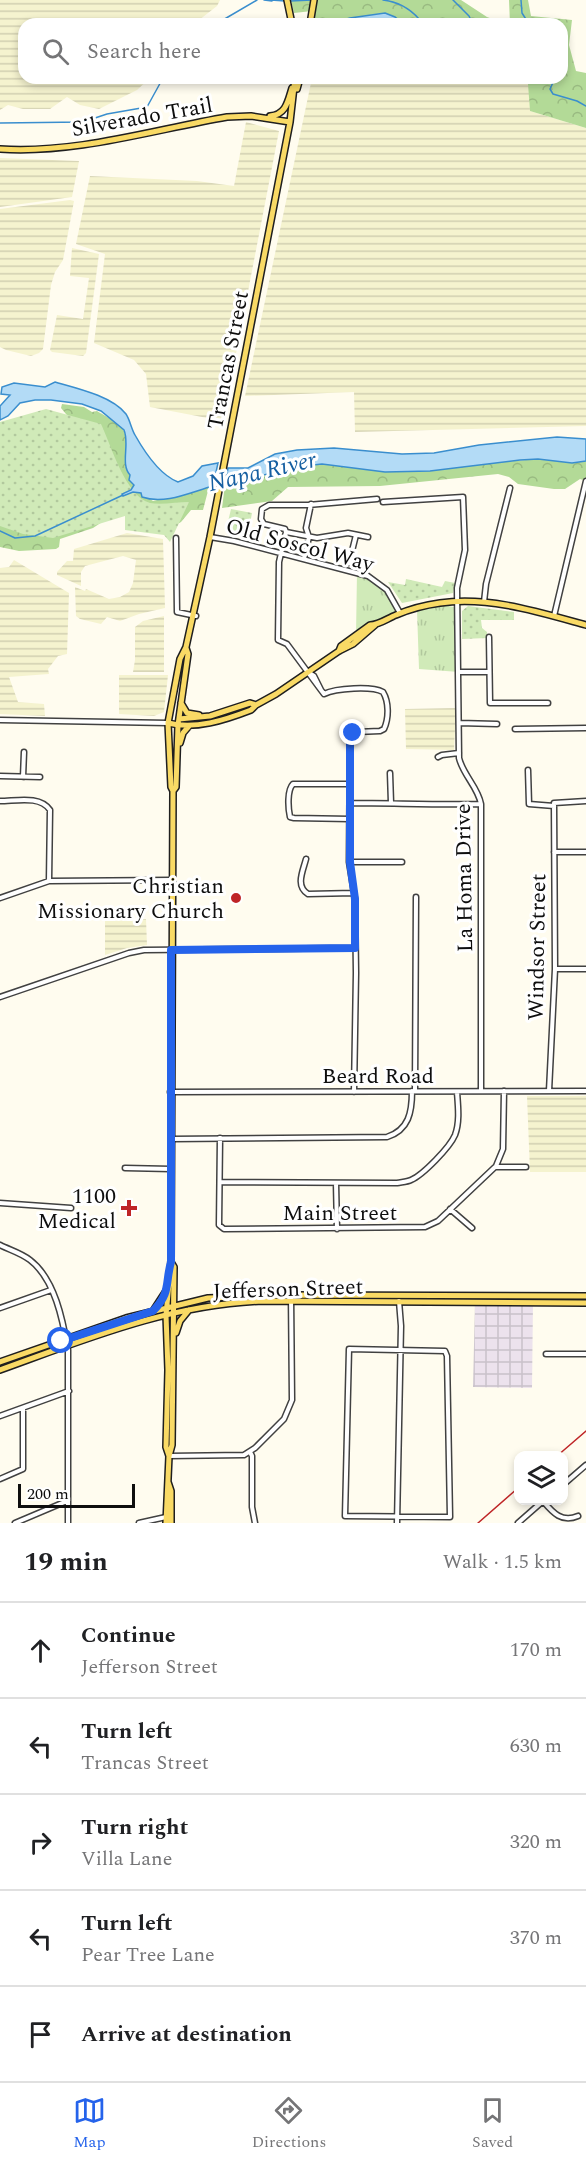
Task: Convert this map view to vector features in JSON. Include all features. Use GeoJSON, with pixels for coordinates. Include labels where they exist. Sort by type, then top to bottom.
{"type":"FeatureCollection","features":[{"type":"Feature","properties":{"kind":"main road"},"geometry":{"type":"LineString","coordinates":[[287,0],[291,18]]}},
{"type":"Feature","properties":{"kind":"main road"},"geometry":{"type":"LineString","coordinates":[[311,18],[314,0]]}},
{"type":"Feature","properties":{"kind":"main road"},"geometry":{"type":"LineString","coordinates":[[251,116],[275,116],[281,113],[294,84]]}},
{"type":"Feature","properties":{"kind":"main road","name":"Trancas Street"},"geometry":{"type":"LineString","coordinates":[[168,1521],[166,1489],[172,1445],[166,1307],[171,1262],[173,791],[168,723],[180,659],[195,616],[290,122],[295,84]]}},
{"type":"Feature","properties":{"kind":"main road","name":"Silverado Trail"},"geometry":{"type":"LineString","coordinates":[[0,149],[40,149],[72,145],[226,117],[251,116],[290,122]]}},
{"type":"Feature","properties":{"kind":"main road"},"geometry":{"type":"LineString","coordinates":[[179,722],[190,725],[224,719],[251,710],[255,705],[273,696],[339,651],[341,646],[370,625],[429,605],[458,600],[484,602],[586,625]]}},
{"type":"Feature","properties":{"kind":"main road","name":"Trancas Street"},"geometry":{"type":"LineString","coordinates":[[173,791],[176,787],[179,722],[188,654],[186,647]]}},
{"type":"Feature","properties":{"kind":"main road"},"geometry":{"type":"LineString","coordinates":[[182,695],[181,705],[185,711],[207,716]]}},
{"type":"Feature","properties":{"kind":"main road"},"geometry":{"type":"LineString","coordinates":[[168,723],[207,716],[250,703],[255,705]]}},
{"type":"Feature","properties":{"kind":"main road"},"geometry":{"type":"LineString","coordinates":[[224,719],[224,716],[242,710],[245,706]]}},
{"type":"Feature","properties":{"kind":"main road"},"geometry":{"type":"LineString","coordinates":[[176,763],[182,734],[190,725]]}},
{"type":"Feature","properties":{"kind":"main road","name":"Trancas Street"},"geometry":{"type":"LineString","coordinates":[[169,1456],[166,1448],[175,1313],[174,1267],[171,1262]]}},
{"type":"Feature","properties":{"kind":"main road"},"geometry":{"type":"LineString","coordinates":[[153,1311],[162,1300],[168,1287]]}},
{"type":"Feature","properties":{"kind":"main road"},"geometry":{"type":"LineString","coordinates":[[175,1293],[190,1302]]}},
{"type":"Feature","properties":{"kind":"main road","name":"Jefferson Street"},"geometry":{"type":"LineString","coordinates":[[0,1362],[166,1307],[233,1296],[586,1303]]}},
{"type":"Feature","properties":{"kind":"main road","name":"Jefferson Street"},"geometry":{"type":"LineString","coordinates":[[399,1299],[586,1296]]}},
{"type":"Feature","properties":{"kind":"main road","name":"Jefferson Street"},"geometry":{"type":"LineString","coordinates":[[0,1370],[67,1341],[150,1318],[228,1303],[291,1298]]}},
{"type":"Feature","properties":{"kind":"main road"},"geometry":{"type":"LineString","coordinates":[[174,1340],[180,1321],[190,1310]]}},
{"type":"Feature","properties":{"kind":"main road"},"geometry":{"type":"LineString","coordinates":[[150,1318],[162,1324],[167,1334]]}},
{"type":"Feature","properties":{"kind":"street"},"geometry":{"type":"LineString","coordinates":[[554,617],[586,481]]}},
{"type":"Feature","properties":{"kind":"street"},"geometry":{"type":"LineString","coordinates":[[484,602],[486,584],[510,488]]}},
{"type":"Feature","properties":{"kind":"street","name":"La Homa Drive"},"geometry":{"type":"LineString","coordinates":[[382,502],[463,497],[465,550],[457,588],[459,753],[461,767],[477,790],[481,804],[481,1091]]}},
{"type":"Feature","properties":{"kind":"street"},"geometry":{"type":"LineString","coordinates":[[368,537],[348,533],[317,538],[309,537],[264,524],[261,516],[264,506],[377,499]]}},
{"type":"Feature","properties":{"kind":"street"},"geometry":{"type":"LineString","coordinates":[[304,559],[309,537],[306,528],[311,504]]}},
{"type":"Feature","properties":{"kind":"street"},"geometry":{"type":"LineString","coordinates":[[286,532],[279,562],[278,640],[286,644],[324,694],[336,690],[376,689],[383,692],[387,699],[387,719],[384,729],[358,731],[351,735],[350,862],[354,893],[355,948],[354,1092]]}},
{"type":"Feature","properties":{"kind":"street"},"geometry":{"type":"LineString","coordinates":[[349,563],[356,535]]}},
{"type":"Feature","properties":{"kind":"street","name":"Old Soscol Way"},"geometry":{"type":"LineString","coordinates":[[210,537],[361,573],[373,578],[391,594],[400,613]]}},
{"type":"Feature","properties":{"kind":"street"},"geometry":{"type":"LineString","coordinates":[[176,538],[177,612],[195,616]]}},
{"type":"Feature","properties":{"kind":"street"},"geometry":{"type":"LineString","coordinates":[[489,637],[490,703],[548,703]]}},
{"type":"Feature","properties":{"kind":"street"},"geometry":{"type":"LineString","coordinates":[[459,672],[489,672]]}},
{"type":"Feature","properties":{"kind":"street"},"geometry":{"type":"LineString","coordinates":[[0,720],[168,723]]}},
{"type":"Feature","properties":{"kind":"street"},"geometry":{"type":"LineString","coordinates":[[459,723],[497,724]]}},
{"type":"Feature","properties":{"kind":"street"},"geometry":{"type":"LineString","coordinates":[[514,729],[586,728]]}},
{"type":"Feature","properties":{"kind":"street"},"geometry":{"type":"LineString","coordinates":[[23,777],[24,752]]}},
{"type":"Feature","properties":{"kind":"street"},"geometry":{"type":"LineString","coordinates":[[438,757],[442,754],[459,753]]}},
{"type":"Feature","properties":{"kind":"street"},"geometry":{"type":"LineString","coordinates":[[528,770],[529,804],[586,801]]}},
{"type":"Feature","properties":{"kind":"street"},"geometry":{"type":"LineString","coordinates":[[390,773],[391,803]]}},
{"type":"Feature","properties":{"kind":"street"},"geometry":{"type":"LineString","coordinates":[[0,776],[40,777]]}},
{"type":"Feature","properties":{"kind":"street"},"geometry":{"type":"LineString","coordinates":[[350,784],[293,784],[289,789],[290,817],[350,819]]}},
{"type":"Feature","properties":{"kind":"street"},"geometry":{"type":"LineString","coordinates":[[0,801],[33,800],[46,804],[50,810],[49,881]]}},
{"type":"Feature","properties":{"kind":"street"},"geometry":{"type":"LineString","coordinates":[[350,803],[481,804]]}},
{"type":"Feature","properties":{"kind":"street","name":"Windsor Street"},"geometry":{"type":"LineString","coordinates":[[549,1091],[555,969],[554,804]]}},
{"type":"Feature","properties":{"kind":"street"},"geometry":{"type":"LineString","coordinates":[[554,852],[586,852]]}},
{"type":"Feature","properties":{"kind":"street"},"geometry":{"type":"LineString","coordinates":[[306,859],[301,878],[301,887],[304,892],[308,894],[354,893]]}},
{"type":"Feature","properties":{"kind":"street"},"geometry":{"type":"LineString","coordinates":[[350,862],[402,862]]}},
{"type":"Feature","properties":{"kind":"street"},"geometry":{"type":"LineString","coordinates":[[0,898],[49,881],[172,880]]}},
{"type":"Feature","properties":{"kind":"street"},"geometry":{"type":"LineString","coordinates":[[171,1138],[387,1137],[399,1131],[411,1114],[413,1091],[416,897]]}},
{"type":"Feature","properties":{"kind":"street"},"geometry":{"type":"LineString","coordinates":[[0,997],[129,953],[144,950],[355,948]]}},
{"type":"Feature","properties":{"kind":"street"},"geometry":{"type":"LineString","coordinates":[[555,969],[586,969]]}},
{"type":"Feature","properties":{"kind":"street"},"geometry":{"type":"LineString","coordinates":[[504,1091],[503,1149],[495,1167],[526,1167]]}},
{"type":"Feature","properties":{"kind":"street","name":"Beard Road"},"geometry":{"type":"LineString","coordinates":[[170,1092],[586,1091]]}},
{"type":"Feature","properties":{"kind":"street"},"geometry":{"type":"LineString","coordinates":[[221,1182],[397,1183],[416,1178],[447,1148],[455,1135],[458,1118],[457,1092]]}},
{"type":"Feature","properties":{"kind":"street","name":"Main Street"},"geometry":{"type":"LineString","coordinates":[[220,1138],[219,1225],[224,1229],[425,1227],[438,1221],[495,1167]]}},
{"type":"Feature","properties":{"kind":"street"},"geometry":{"type":"LineString","coordinates":[[125,1168],[171,1169]]}},
{"type":"Feature","properties":{"kind":"street"},"geometry":{"type":"LineString","coordinates":[[336,1183],[337,1228]]}},
{"type":"Feature","properties":{"kind":"street"},"geometry":{"type":"LineString","coordinates":[[0,1203],[72,1208]]}},
{"type":"Feature","properties":{"kind":"street"},"geometry":{"type":"LineString","coordinates":[[450,1209],[472,1228]]}},
{"type":"Feature","properties":{"kind":"street"},"geometry":{"type":"LineString","coordinates":[[0,1245],[29,1259],[41,1270],[51,1290],[67,1341],[68,1523]]}},
{"type":"Feature","properties":{"kind":"street"},"geometry":{"type":"LineString","coordinates":[[0,1308],[51,1290]]}},
{"type":"Feature","properties":{"kind":"street"},"geometry":{"type":"LineString","coordinates":[[169,1456],[238,1456],[250,1452],[282,1421],[290,1407],[292,1383],[291,1298]]}},
{"type":"Feature","properties":{"kind":"street"},"geometry":{"type":"LineString","coordinates":[[397,1523],[399,1299]]}},
{"type":"Feature","properties":{"kind":"street"},"geometry":{"type":"LineString","coordinates":[[349,1349],[400,1350],[445,1351],[447,1356],[450,1517],[345,1516],[349,1349]]}},
{"type":"Feature","properties":{"kind":"street"},"geometry":{"type":"LineString","coordinates":[[546,1354],[586,1354]]}},
{"type":"Feature","properties":{"kind":"street"},"geometry":{"type":"LineString","coordinates":[[0,1416],[69,1392]]}},
{"type":"Feature","properties":{"kind":"street"},"geometry":{"type":"LineString","coordinates":[[0,1479],[22,1469],[23,1409]]}},
{"type":"Feature","properties":{"kind":"street"},"geometry":{"type":"LineString","coordinates":[[250,1452],[252,1456],[252,1507],[255,1523]]}},
{"type":"Feature","properties":{"kind":"street"},"geometry":{"type":"LineString","coordinates":[[568,1481],[586,1465]]}},
{"type":"Feature","properties":{"kind":"street"},"geometry":{"type":"LineString","coordinates":[[15,1523],[67,1501]]}},
{"type":"Feature","properties":{"kind":"street"},"geometry":{"type":"LineString","coordinates":[[518,1523],[538,1505]]}},
{"type":"Feature","properties":{"kind":"street"},"geometry":{"type":"LineString","coordinates":[[546,1505],[554,1514],[562,1518],[572,1519],[578,1516]]}},
{"type":"Feature","properties":{"kind":"street"},"geometry":{"type":"LineString","coordinates":[[139,1523],[168,1521]]}},
{"type":"Feature","properties":{"kind":"shaded area"},"geometry":{"type":"Polygon","coordinates":[[[0,0],[220,0],[217,6],[202,18],[18,18],[18,84],[144,84],[137,90],[99,109],[80,105],[67,97],[50,109],[23,109],[8,105],[0,110],[0,0]]]}},
{"type":"Feature","properties":{"kind":"shaded area"},"geometry":{"type":"Polygon","coordinates":[[[311,84],[529,84],[530,111],[586,128],[586,426],[355,432],[354,392],[245,396],[311,84]]]}},
{"type":"Feature","properties":{"kind":"shaded area"},"geometry":{"type":"Polygon","coordinates":[[[246,122],[279,131],[223,421],[150,407],[146,374],[134,360],[94,343],[105,254],[76,244],[90,176],[197,181],[234,186],[246,122]]]}},
{"type":"Feature","properties":{"kind":"shaded area"},"geometry":{"type":"Polygon","coordinates":[[[0,158],[79,161],[72,197],[0,207],[0,158]]]}},
{"type":"Feature","properties":{"kind":"shaded area"},"geometry":{"type":"Polygon","coordinates":[[[74,201],[63,260],[55,272],[51,285],[43,349],[31,356],[6,350],[0,347],[0,209],[74,201]]]}},
{"type":"Feature","properties":{"kind":"shaded area"},"geometry":{"type":"Polygon","coordinates":[[[72,248],[99,254],[86,353],[83,356],[50,350],[57,315],[83,319],[89,278],[70,276],[72,248]]]}},
{"type":"Feature","properties":{"kind":"shaded area"},"geometry":{"type":"Polygon","coordinates":[[[127,533],[163,539],[165,608],[120,621],[107,617],[101,624],[80,619],[76,616],[75,587],[109,599],[120,597],[129,592],[133,583],[136,560],[123,556],[85,566],[81,572],[81,586],[57,575],[57,572],[67,561],[73,561],[74,549],[127,533]]]}},
{"type":"Feature","properties":{"kind":"shaded area"},"geometry":{"type":"Polygon","coordinates":[[[14,560],[69,593],[67,654],[58,656],[48,669],[49,674],[9,677],[18,702],[44,704],[45,716],[0,714],[0,568],[9,567],[14,560]]]}},
{"type":"Feature","properties":{"kind":"shaded area"},"geometry":{"type":"Polygon","coordinates":[[[164,616],[164,672],[133,672],[135,627],[143,621],[164,616]]]}},
{"type":"Feature","properties":{"kind":"shaded area"},"geometry":{"type":"Polygon","coordinates":[[[119,675],[168,675],[164,712],[154,716],[119,714],[119,675]]]}},
{"type":"Feature","properties":{"kind":"shaded area"},"geometry":{"type":"Polygon","coordinates":[[[456,708],[454,750],[406,749],[405,709],[456,708]]]}},
{"type":"Feature","properties":{"kind":"shaded area"},"geometry":{"type":"Polygon","coordinates":[[[146,919],[147,945],[105,955],[105,920],[146,919]]]}},
{"type":"Feature","properties":{"kind":"shaded area"},"geometry":{"type":"Polygon","coordinates":[[[527,1096],[586,1096],[586,1172],[530,1172],[527,1096]]]}},
{"type":"Feature","properties":{"kind":"shaded area"},"geometry":{"type":"Polygon","coordinates":[[[475,1303],[533,1303],[532,1388],[473,1387],[475,1303]]]}},
{"type":"Feature","properties":{"kind":"green space"},"geometry":{"type":"Polygon","coordinates":[[[291,0],[461,0],[490,18],[396,18],[385,13],[350,18],[311,18],[312,11],[294,13],[291,0]]]}},
{"type":"Feature","properties":{"kind":"green space"},"geometry":{"type":"Polygon","coordinates":[[[509,0],[528,0],[531,16],[552,18],[510,18],[509,0]]]}},
{"type":"Feature","properties":{"kind":"green space"},"geometry":{"type":"Polygon","coordinates":[[[568,20],[572,20],[569,45],[576,71],[586,73],[586,128],[530,111],[528,84],[568,84],[568,20]]]}},
{"type":"Feature","properties":{"kind":"green space"},"geometry":{"type":"Polygon","coordinates":[[[62,404],[84,407],[92,412],[97,411],[122,428],[126,439],[125,464],[131,475],[129,480],[134,485],[131,490],[133,492],[141,493],[153,501],[209,487],[203,510],[191,510],[181,522],[171,528],[146,510],[61,408],[62,404]]]}},
{"type":"Feature","properties":{"kind":"green space"},"geometry":{"type":"Polygon","coordinates":[[[46,409],[101,424],[120,469],[141,499],[155,504],[189,502],[170,542],[164,535],[125,530],[125,516],[53,538],[23,534],[0,526],[0,422],[46,409]]]}},
{"type":"Feature","properties":{"kind":"green space"},"geometry":{"type":"Polygon","coordinates":[[[538,459],[572,463],[586,461],[586,481],[580,479],[565,489],[554,489],[518,484],[509,477],[498,474],[380,486],[288,487],[272,501],[222,508],[225,485],[308,465],[322,463],[385,472],[430,471],[464,465],[538,459]]]}},
{"type":"Feature","properties":{"kind":"green space"},"geometry":{"type":"Polygon","coordinates":[[[231,509],[252,513],[248,534],[226,530],[231,509]]]}},
{"type":"Feature","properties":{"kind":"green space"},"geometry":{"type":"Polygon","coordinates":[[[105,520],[93,528],[60,539],[59,547],[56,549],[19,551],[0,547],[0,522],[105,520]]]}},
{"type":"Feature","properties":{"kind":"green space"},"geometry":{"type":"Polygon","coordinates":[[[357,572],[387,590],[399,611],[380,619],[356,635],[357,572]]]}},
{"type":"Feature","properties":{"kind":"green space"},"geometry":{"type":"Polygon","coordinates":[[[406,579],[442,587],[445,581],[455,583],[453,593],[402,603],[388,582],[405,585],[406,579]]]}},
{"type":"Feature","properties":{"kind":"green space"},"geometry":{"type":"Polygon","coordinates":[[[444,605],[458,608],[459,672],[419,669],[417,610],[444,605]]]}},
{"type":"Feature","properties":{"kind":"green space"},"geometry":{"type":"Polygon","coordinates":[[[468,606],[514,612],[514,620],[481,620],[482,628],[487,632],[487,638],[462,639],[462,611],[468,606]]]}},
{"type":"Feature","properties":{"kind":"water"},"geometry":{"type":"Polygon","coordinates":[[[385,13],[396,18],[350,18],[385,13]]]}},
{"type":"Feature","properties":{"kind":"water"},"geometry":{"type":"Polygon","coordinates":[[[55,382],[103,398],[120,408],[126,414],[135,435],[153,462],[171,479],[178,482],[193,476],[202,466],[218,463],[213,486],[160,500],[142,497],[141,493],[133,492],[123,496],[122,494],[131,490],[134,485],[129,480],[130,475],[125,460],[124,430],[101,411],[82,404],[35,400],[20,403],[8,416],[0,420],[0,406],[10,395],[1,394],[2,387],[14,383],[45,387],[55,382]]]}},
{"type":"Feature","properties":{"kind":"water","name":"Napa River"},"geometry":{"type":"Polygon","coordinates":[[[557,437],[586,439],[586,461],[572,463],[538,459],[430,471],[385,472],[322,464],[295,467],[225,485],[228,468],[248,468],[275,454],[297,450],[334,448],[402,454],[434,453],[479,445],[557,437]]]}},
{"type":"Feature","properties":{"kind":"waterway"},"geometry":{"type":"LineString","coordinates":[[226,18],[257,0]]}},
{"type":"Feature","properties":{"kind":"waterway"},"geometry":{"type":"LineString","coordinates":[[264,0],[272,1]]}},
{"type":"Feature","properties":{"kind":"waterway"},"geometry":{"type":"LineString","coordinates":[[271,0],[285,1]]}},
{"type":"Feature","properties":{"kind":"waterway"},"geometry":{"type":"LineString","coordinates":[[290,1],[312,0]]}},
{"type":"Feature","properties":{"kind":"waterway"},"geometry":{"type":"LineString","coordinates":[[383,0],[405,8],[418,18]]}},
{"type":"Feature","properties":{"kind":"waterway"},"geometry":{"type":"LineString","coordinates":[[453,0],[470,18]]}},
{"type":"Feature","properties":{"kind":"waterway"},"geometry":{"type":"LineString","coordinates":[[521,0],[522,13],[525,18]]}},
{"type":"Feature","properties":{"kind":"waterway"},"geometry":{"type":"LineString","coordinates":[[0,123],[83,122],[107,114],[147,107],[160,84]]}},
{"type":"Feature","properties":{"kind":"waterway"},"geometry":{"type":"LineString","coordinates":[[552,84],[550,89],[553,94],[586,106]]}},
{"type":"Feature","properties":{"kind":"waterway"},"geometry":{"type":"LineString","coordinates":[[0,531],[15,538],[35,536],[123,495]]}},
{"type":"Feature","properties":{"kind":"railway"},"geometry":{"type":"LineString","coordinates":[[563,1451],[586,1431]]}},
{"type":"Feature","properties":{"kind":"railway"},"geometry":{"type":"LineString","coordinates":[[478,1523],[514,1492]]}},
{"type":"Feature","properties":{"kind":"place","name":"Christian Missionary Church"},"geometry":{"type":"Point","coordinates":[236,898]}},
{"type":"Feature","properties":{"kind":"place","name":"1100 Medical"},"geometry":{"type":"Point","coordinates":[129,1208]}},
{"type":"Feature","properties":{"kind":"route"},"geometry":{"type":"LineString","coordinates":[[61,1341],[153,1311],[162,1300],[168,1287],[168,1270],[171,1262],[171,950],[355,948],[355,899],[350,862],[350,739],[353,733]]}}]}
